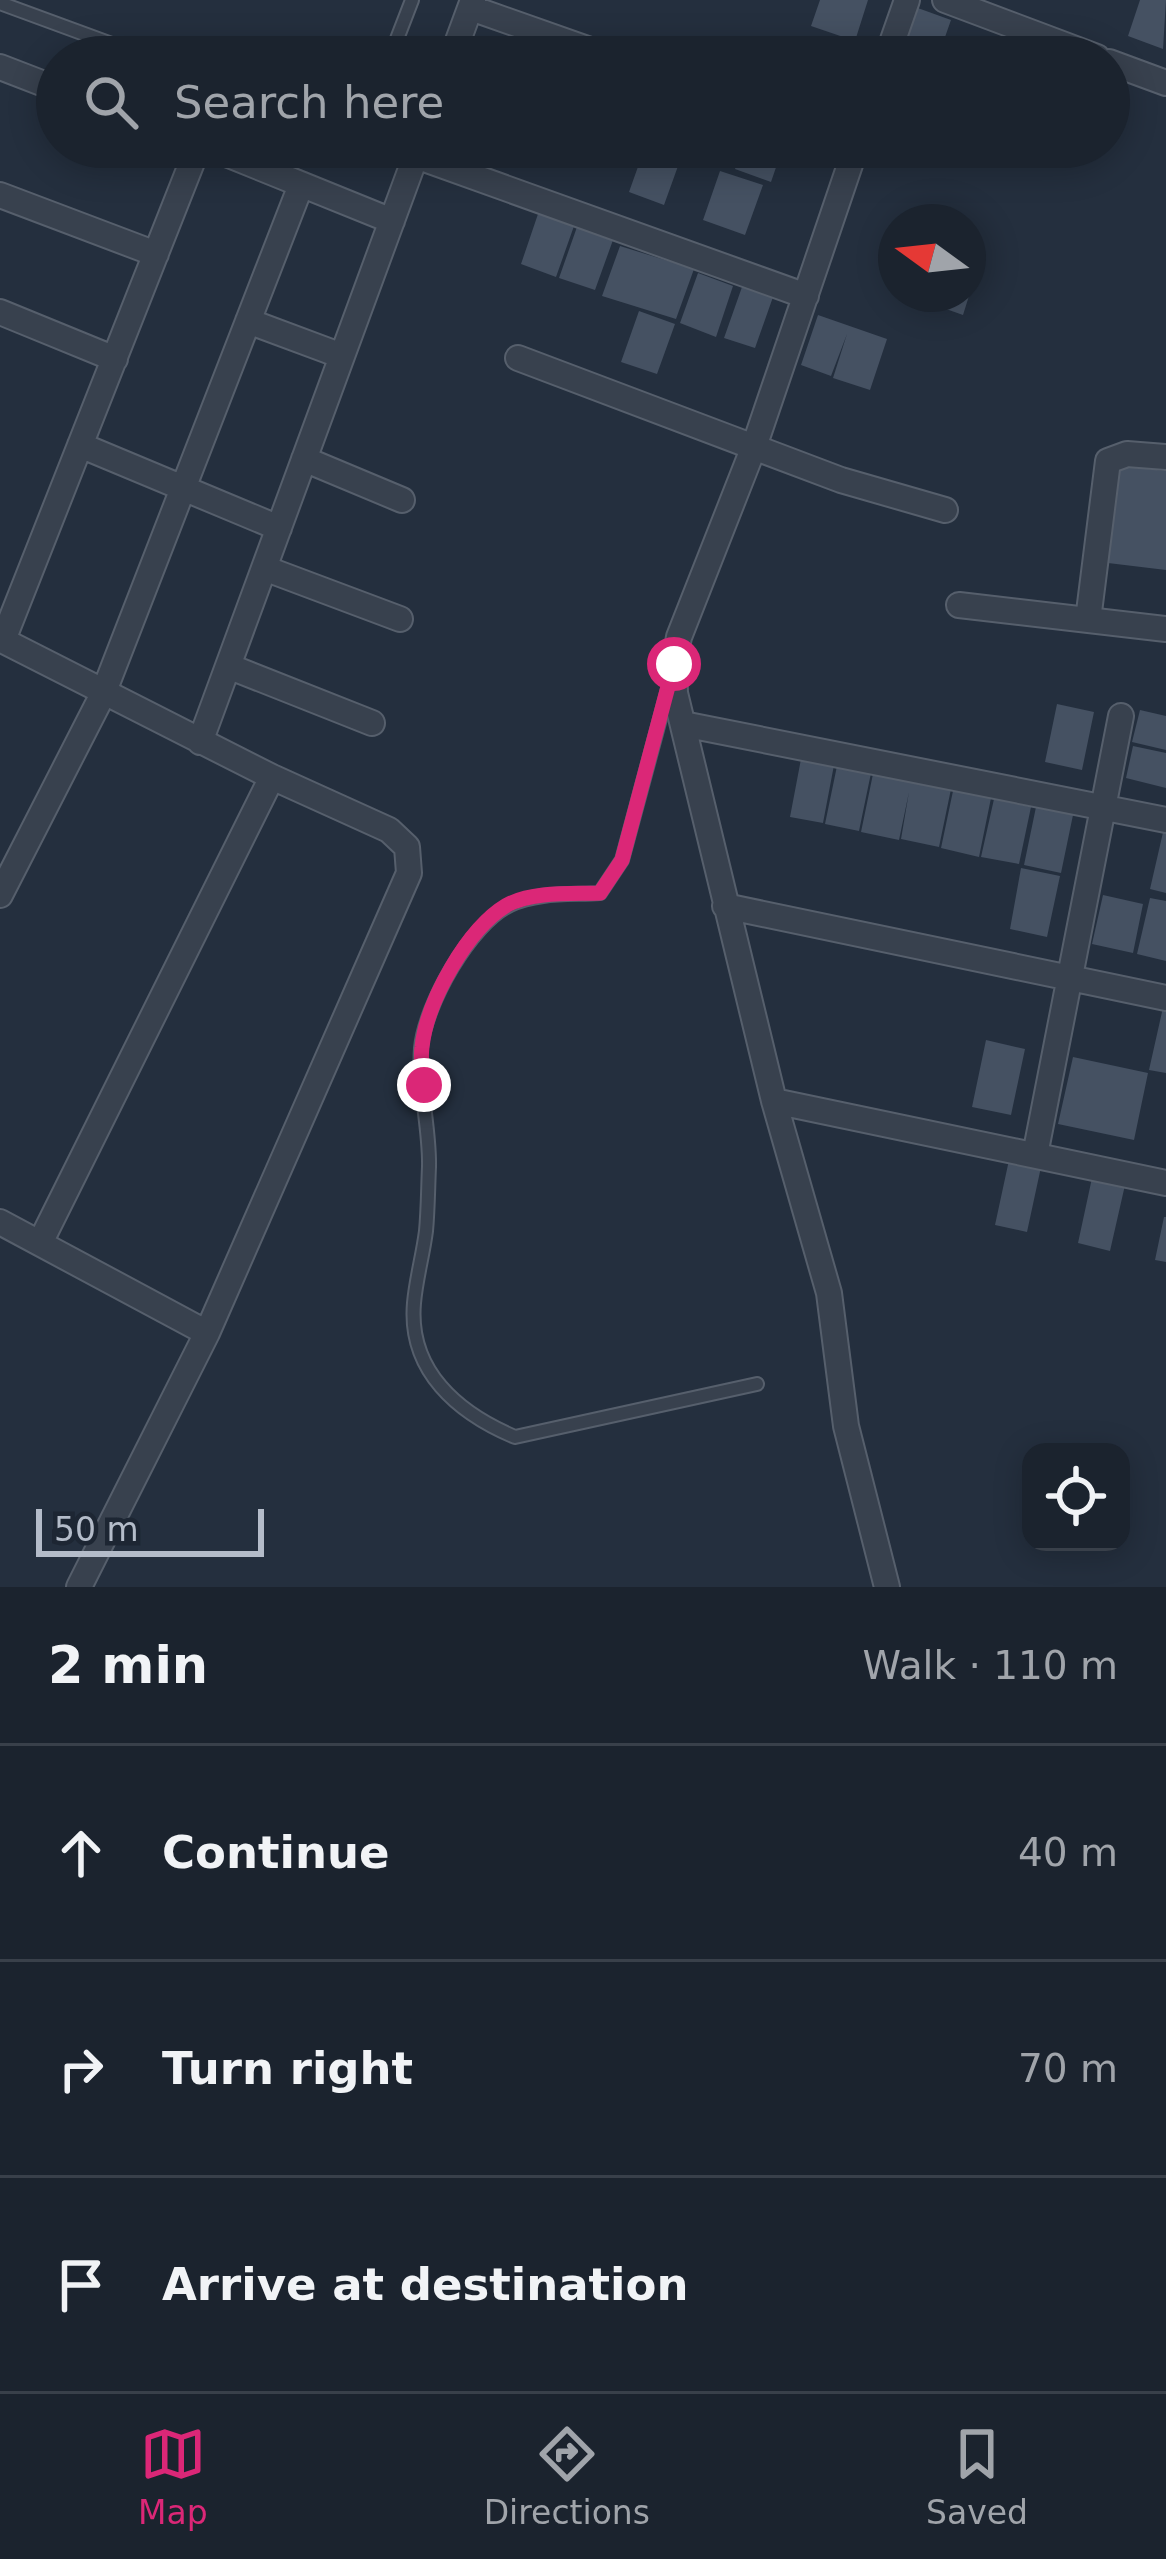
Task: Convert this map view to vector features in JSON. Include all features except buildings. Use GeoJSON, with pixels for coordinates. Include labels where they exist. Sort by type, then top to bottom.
{"type":"FeatureCollection","features":[{"type":"Feature","properties":{"kind":"street"},"geometry":{"type":"LineString","coordinates":[[894,36],[907,0]]}},
{"type":"Feature","properties":{"kind":"street"},"geometry":{"type":"LineString","coordinates":[[945,0],[1040,36]]}},
{"type":"Feature","properties":{"kind":"street"},"geometry":{"type":"LineString","coordinates":[[460,36],[472,4],[555,36]]}},
{"type":"Feature","properties":{"kind":"street"},"geometry":{"type":"LineString","coordinates":[[0,67],[36,80]]}},
{"type":"Feature","properties":{"kind":"street"},"geometry":{"type":"LineString","coordinates":[[1130,70],[1166,83]]}},
{"type":"Feature","properties":{"kind":"street"},"geometry":{"type":"LineString","coordinates":[[79,1587],[207,1333],[409,873],[407,847],[389,830],[272,778],[2,640],[190,168]]}},
{"type":"Feature","properties":{"kind":"street"},"geometry":{"type":"LineString","coordinates":[[260,168],[392,220]]}},
{"type":"Feature","properties":{"kind":"street"},"geometry":{"type":"LineString","coordinates":[[200,742],[411,168]]}},
{"type":"Feature","properties":{"kind":"street"},"geometry":{"type":"LineString","coordinates":[[460,168],[806,296]]}},
{"type":"Feature","properties":{"kind":"street"},"geometry":{"type":"LineString","coordinates":[[849,168],[674,664],[675,693],[725,906],[829,1293],[846,1426],[887,1587]]}},
{"type":"Feature","properties":{"kind":"street"},"geometry":{"type":"LineString","coordinates":[[0,896],[103,694],[302,185]]}},
{"type":"Feature","properties":{"kind":"street"},"geometry":{"type":"LineString","coordinates":[[0,195],[156,254]]}},
{"type":"Feature","properties":{"kind":"street"},"geometry":{"type":"LineString","coordinates":[[2,320],[115,359]]}},
{"type":"Feature","properties":{"kind":"street"},"geometry":{"type":"LineString","coordinates":[[248,321],[342,356]]}},
{"type":"Feature","properties":{"kind":"street"},"geometry":{"type":"LineString","coordinates":[[518,358],[841,480],[945,511]]}},
{"type":"Feature","properties":{"kind":"street"},"geometry":{"type":"LineString","coordinates":[[80,445],[279,528]]}},
{"type":"Feature","properties":{"kind":"street"},"geometry":{"type":"LineString","coordinates":[[1088,620],[1108,461],[1127,454],[1166,457]]}},
{"type":"Feature","properties":{"kind":"street"},"geometry":{"type":"LineString","coordinates":[[304,459],[402,500]]}},
{"type":"Feature","properties":{"kind":"street"},"geometry":{"type":"LineString","coordinates":[[264,568],[400,619]]}},
{"type":"Feature","properties":{"kind":"street"},"geometry":{"type":"LineString","coordinates":[[959,605],[1166,629]]}},
{"type":"Feature","properties":{"kind":"street"},"geometry":{"type":"LineString","coordinates":[[228,665],[372,723]]}},
{"type":"Feature","properties":{"kind":"street"},"geometry":{"type":"LineString","coordinates":[[1035,1155],[1121,716]]}},
{"type":"Feature","properties":{"kind":"street"},"geometry":{"type":"LineString","coordinates":[[683,724],[1166,820]]}},
{"type":"Feature","properties":{"kind":"street"},"geometry":{"type":"LineString","coordinates":[[40,1243],[272,778]]}},
{"type":"Feature","properties":{"kind":"street"},"geometry":{"type":"LineString","coordinates":[[725,906],[1166,998]]}},
{"type":"Feature","properties":{"kind":"street"},"geometry":{"type":"LineString","coordinates":[[774,1101],[1166,1183]]}},
{"type":"Feature","properties":{"kind":"street"},"geometry":{"type":"LineString","coordinates":[[0,1222],[207,1333]]}},
{"type":"Feature","properties":{"kind":"lane"},"geometry":{"type":"LineString","coordinates":[[398,36],[412,0]]}},
{"type":"Feature","properties":{"kind":"lane"},"geometry":{"type":"LineString","coordinates":[[5,3],[92,36]]}},
{"type":"Feature","properties":{"kind":"lane"},"geometry":{"type":"LineString","coordinates":[[674,664],[622,860],[600,893],[542,896],[508,905],[470,941],[438,990],[422,1047],[429,1155],[414,1337],[437,1386],[478,1422],[515,1437],[758,1384]]}},
{"type":"Feature","properties":{"kind":"route"},"geometry":{"type":"LineString","coordinates":[[424,1085],[422,1047],[438,990],[470,941],[508,905],[542,896],[600,893],[622,860],[674,664]]}}]}
